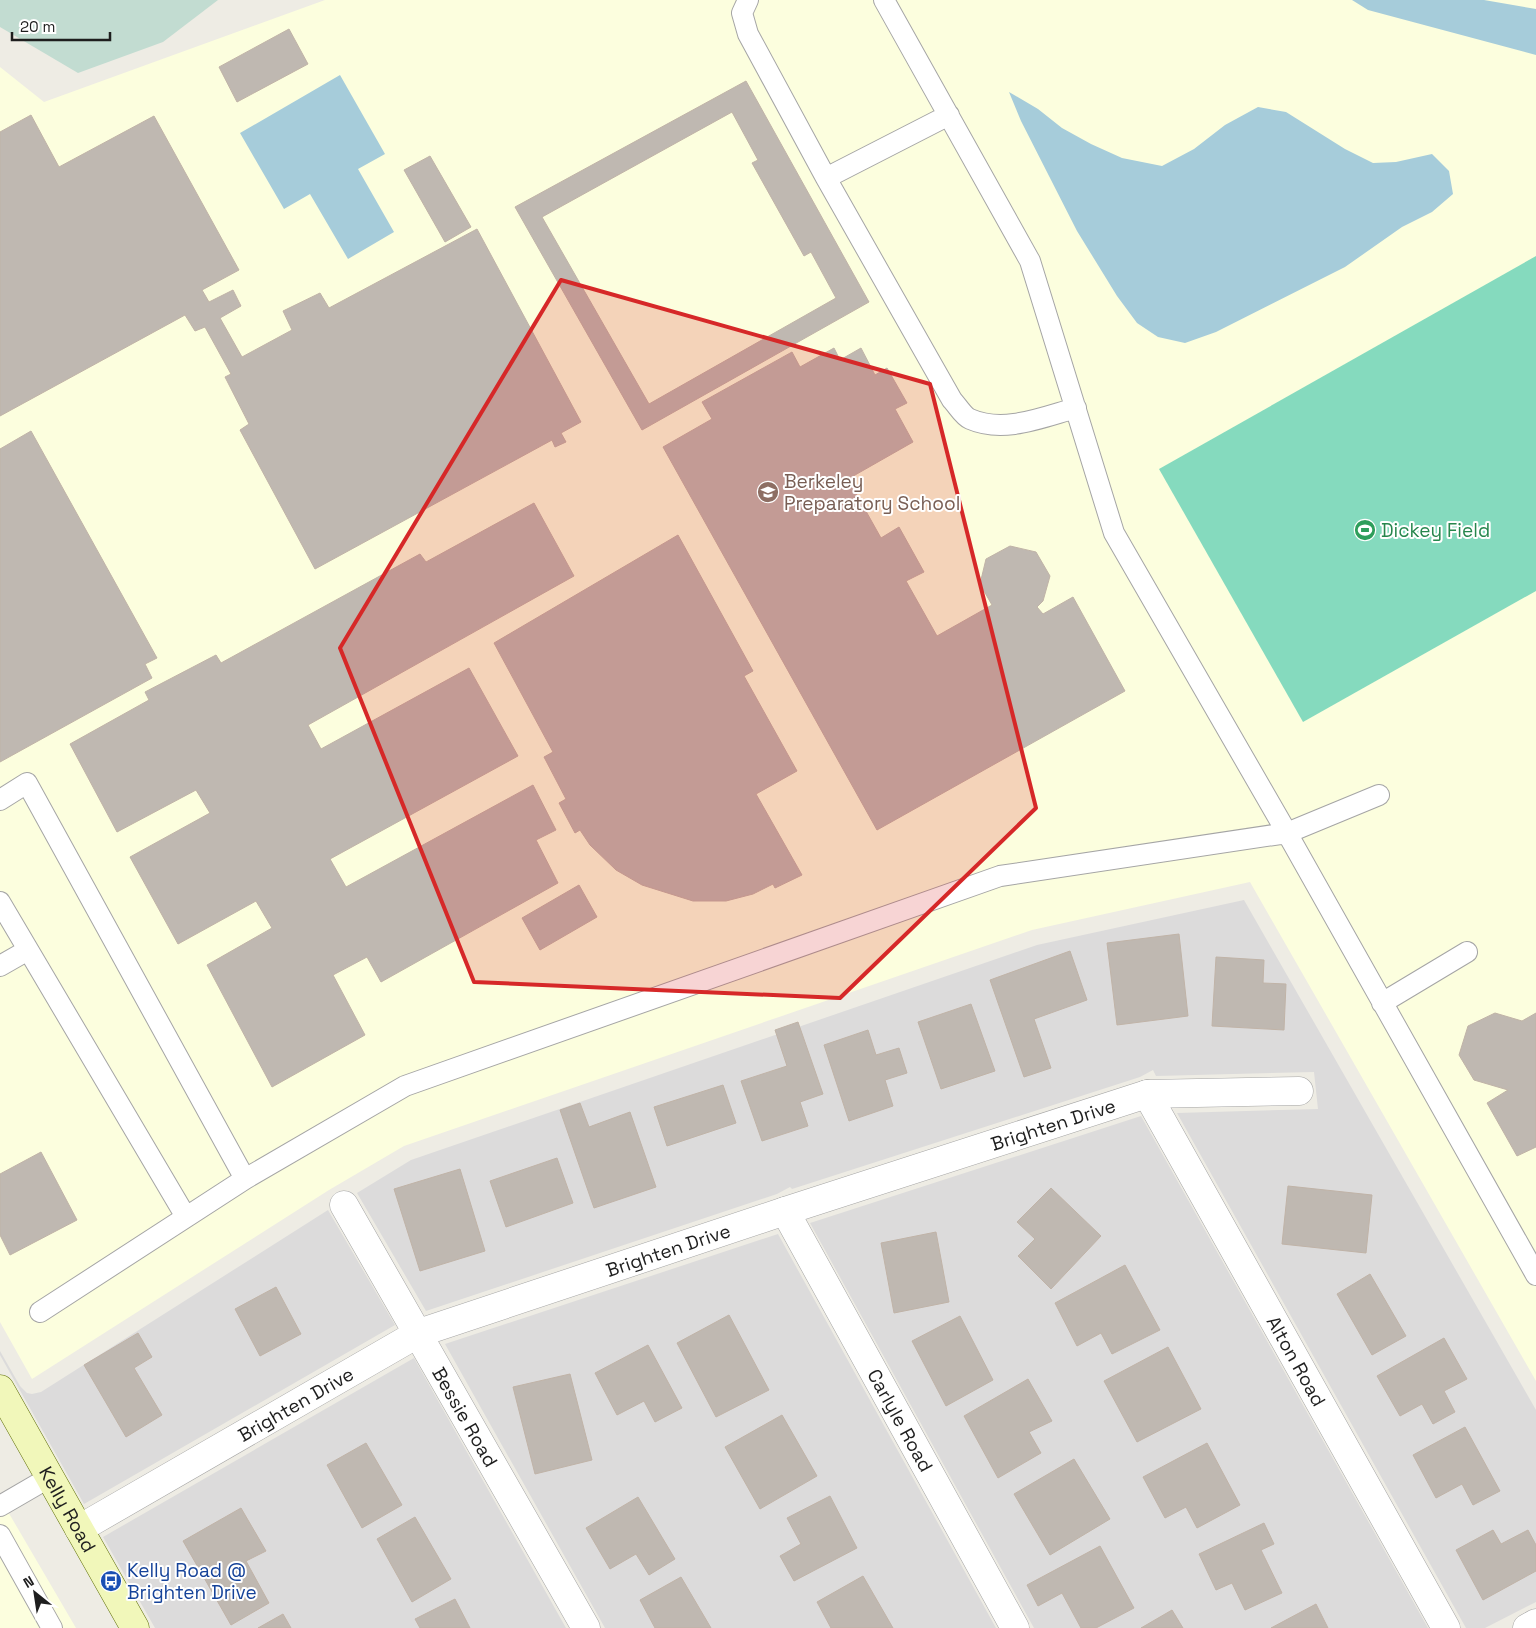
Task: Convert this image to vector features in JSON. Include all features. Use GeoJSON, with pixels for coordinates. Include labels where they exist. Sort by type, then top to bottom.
{"type":"FeatureCollection","features":[{"type":"Feature","properties":{"kind":"street","name":"Brighten Drive"},"geometry":{"type":"LineString","coordinates":[[79,1529],[419,1333],[1147,1094],[1299,1091]]}},
{"type":"Feature","properties":{"kind":"street","name":"Alton Road"},"geometry":{"type":"LineString","coordinates":[[1147,1094],[1446,1628]]}},
{"type":"Feature","properties":{"kind":"street","name":"Bessie Road"},"geometry":{"type":"LineString","coordinates":[[344,1205],[419,1333],[586,1628]]}},
{"type":"Feature","properties":{"kind":"street","name":"Carlyle Road"},"geometry":{"type":"LineString","coordinates":[[785,1212],[1015,1628]]}},
{"type":"Feature","properties":{"kind":"street","name":"Kelly Road"},"geometry":{"type":"LineString","coordinates":[[0,1388],[135,1628]]}},
{"type":"Feature","properties":{"kind":"street"},"geometry":{"type":"LineString","coordinates":[[1526,1628],[1536,1623]]}},
{"type":"Feature","properties":{"kind":"lane"},"geometry":{"type":"LineString","coordinates":[[748,0],[742,13],[748,34],[826,178],[952,400],[968,419],[996,426],[1026,422],[1076,408]]}},
{"type":"Feature","properties":{"kind":"lane"},"geometry":{"type":"LineString","coordinates":[[884,0],[1030,261],[1114,534],[1287,833],[1536,1274]]}},
{"type":"Feature","properties":{"kind":"lane"},"geometry":{"type":"LineString","coordinates":[[826,178],[949,115]]}},
{"type":"Feature","properties":{"kind":"lane"},"geometry":{"type":"LineString","coordinates":[[0,800],[27,783],[245,1179]]}},
{"type":"Feature","properties":{"kind":"lane"},"geometry":{"type":"LineString","coordinates":[[40,1312],[245,1179],[405,1086],[1000,876],[1287,833],[1379,795]]}},
{"type":"Feature","properties":{"kind":"lane"},"geometry":{"type":"LineString","coordinates":[[0,902],[186,1217]]}},
{"type":"Feature","properties":{"kind":"lane"},"geometry":{"type":"LineString","coordinates":[[0,966],[28,950]]}},
{"type":"Feature","properties":{"kind":"lane"},"geometry":{"type":"LineString","coordinates":[[1382,1003],[1467,952]]}},
{"type":"Feature","properties":{"kind":"lane"},"geometry":{"type":"LineString","coordinates":[[0,1506],[50,1477]]}},
{"type":"Feature","properties":{"kind":"lane"},"geometry":{"type":"LineString","coordinates":[[0,1535],[52,1628]]}},
{"type":"Feature","properties":{"kind":"highlighted area"},"geometry":{"type":"Polygon","coordinates":[[[561,280],[930,384],[1036,808],[840,998],[474,982],[340,648],[561,280]]]}},
{"type":"Feature","properties":{"kind":"shaded area"},"geometry":{"type":"Polygon","coordinates":[[[0,0],[218,0],[163,42],[78,73],[0,27],[0,0]]]}},
{"type":"Feature","properties":{"kind":"shaded area","name":"Berkeley Preparatory School"},"geometry":{"type":"Polygon","coordinates":[[[325,0],[1536,0],[1536,1381],[1250,882],[1032,930],[404,1146],[329,1190],[32,1379],[0,1322],[0,67],[44,102],[325,0]]]}},
{"type":"Feature","properties":{"kind":"shaded area"},"geometry":{"type":"Polygon","coordinates":[[[1244,900],[1536,1410],[1536,1602],[1485,1628],[1466,1628],[1177,1113],[1318,1109],[1314,1072],[1156,1076],[1153,1070],[1140,1077],[792,1189],[790,1187],[777,1194],[426,1311],[357,1193],[411,1160],[1037,945],[1244,900]]]}},
{"type":"Feature","properties":{"kind":"shaded area"},"geometry":{"type":"Polygon","coordinates":[[[1141,1116],[1428,1628],[1034,1628],[810,1223],[1141,1116]]]}},
{"type":"Feature","properties":{"kind":"shaded area"},"geometry":{"type":"Polygon","coordinates":[[[328,1210],[395,1325],[84,1504],[0,1355],[0,1351],[20,1386],[27,1393],[41,1392],[328,1210]]]}},
{"type":"Feature","properties":{"kind":"shaded area"},"geometry":{"type":"Polygon","coordinates":[[[778,1234],[996,1628],[605,1628],[445,1344],[778,1234]]]}},
{"type":"Feature","properties":{"kind":"shaded area"},"geometry":{"type":"Polygon","coordinates":[[[414,1358],[566,1628],[155,1628],[103,1537],[414,1358]]]}},
{"type":"Feature","properties":{"kind":"shaded area"},"geometry":{"type":"Polygon","coordinates":[[[0,1498],[76,1628],[0,1628],[0,1498]]]}},
{"type":"Feature","properties":{"kind":"green space","name":"Dickey Field"},"geometry":{"type":"Polygon","coordinates":[[[1536,256],[1536,591],[1303,722],[1159,469],[1536,256]]]}},
{"type":"Feature","properties":{"kind":"water"},"geometry":{"type":"Polygon","coordinates":[[[1352,0],[1484,0],[1536,9],[1536,55],[1368,10],[1352,0]]]}},
{"type":"Feature","properties":{"kind":"water"},"geometry":{"type":"Polygon","coordinates":[[[340,75],[385,154],[358,169],[394,232],[348,259],[310,194],[284,209],[240,133],[340,75]]]}},
{"type":"Feature","properties":{"kind":"water"},"geometry":{"type":"Polygon","coordinates":[[[1009,92],[1038,109],[1062,128],[1091,144],[1122,158],[1162,166],[1194,149],[1225,125],[1258,107],[1286,112],[1345,149],[1373,163],[1396,162],[1432,154],[1449,171],[1453,194],[1432,212],[1402,227],[1345,267],[1216,332],[1185,343],[1158,337],[1137,323],[1117,296],[1077,231],[1021,121],[1009,92]]]}},
{"type":"Feature","properties":{"kind":"building"},"geometry":{"type":"Polygon","coordinates":[[[289,29],[308,64],[237,102],[219,67],[289,29]]]}},
{"type":"Feature","properties":{"kind":"building"},"geometry":{"type":"Polygon","coordinates":[[[746,81],[869,302],[642,430],[515,207],[746,81]],[[732,112],[542,217],[649,404],[836,298],[811,252],[804,256],[752,163],[758,160],[732,112]]]}},
{"type":"Feature","properties":{"kind":"building"},"geometry":{"type":"Polygon","coordinates":[[[31,115],[59,167],[154,116],[239,270],[202,290],[209,302],[233,290],[241,306],[220,318],[242,357],[292,330],[283,311],[320,293],[329,308],[477,229],[581,422],[561,433],[566,442],[555,447],[552,440],[315,569],[240,430],[249,424],[225,377],[231,374],[205,327],[195,331],[185,315],[0,416],[0,132],[31,115]]]}},
{"type":"Feature","properties":{"kind":"building"},"geometry":{"type":"Polygon","coordinates":[[[430,156],[471,227],[445,242],[404,170],[430,156]]]}},
{"type":"Feature","properties":{"kind":"building"},"geometry":{"type":"Polygon","coordinates":[[[834,348],[840,360],[861,348],[875,375],[887,368],[907,403],[895,409],[913,442],[848,479],[881,538],[899,527],[924,572],[906,581],[937,636],[992,605],[980,584],[986,559],[1010,546],[1036,552],[1050,576],[1043,601],[1037,607],[1043,614],[1073,597],[1125,691],[877,830],[663,447],[712,419],[702,402],[792,352],[800,367],[834,348]]]}},
{"type":"Feature","properties":{"kind":"building"},"geometry":{"type":"Polygon","coordinates":[[[31,431],[157,658],[145,664],[152,678],[0,762],[0,449],[31,431]]]}},
{"type":"Feature","properties":{"kind":"building"},"geometry":{"type":"Polygon","coordinates":[[[534,503],[574,576],[308,725],[321,749],[469,668],[518,756],[330,859],[346,887],[533,785],[556,830],[536,840],[558,883],[381,982],[367,957],[333,975],[365,1035],[272,1087],[207,965],[272,928],[256,901],[178,944],[130,857],[210,813],[196,790],[117,832],[70,744],[149,700],[145,692],[216,655],[221,663],[420,554],[426,562],[534,503]]]}},
{"type":"Feature","properties":{"kind":"building"},"geometry":{"type":"Polygon","coordinates":[[[678,535],[753,671],[744,676],[797,771],[756,794],[802,875],[775,888],[773,884],[753,894],[726,901],[693,901],[642,885],[616,870],[590,845],[580,830],[575,833],[559,803],[566,799],[544,757],[553,752],[494,643],[678,535]]]}},
{"type":"Feature","properties":{"kind":"building"},"geometry":{"type":"Polygon","coordinates":[[[579,885],[597,917],[540,950],[522,918],[579,885]]]}},
{"type":"Feature","properties":{"kind":"building"},"geometry":{"type":"Polygon","coordinates":[[[1179,934],[1188,1016],[1117,1025],[1107,943],[1179,934]]]}},
{"type":"Feature","properties":{"kind":"building"},"geometry":{"type":"Polygon","coordinates":[[[1070,951],[1087,1000],[1034,1019],[1051,1068],[1024,1077],[990,980],[1070,951]]]}},
{"type":"Feature","properties":{"kind":"building"},"geometry":{"type":"Polygon","coordinates":[[[1216,957],[1264,960],[1263,983],[1286,984],[1284,1030],[1212,1026],[1216,957]]]}},
{"type":"Feature","properties":{"kind":"building"},"geometry":{"type":"Polygon","coordinates":[[[971,1004],[995,1071],[941,1089],[918,1022],[971,1004]]]}},
{"type":"Feature","properties":{"kind":"building"},"geometry":{"type":"Polygon","coordinates":[[[1495,1013],[1522,1021],[1536,1013],[1536,1147],[1517,1156],[1487,1103],[1508,1090],[1474,1080],[1459,1055],[1468,1026],[1495,1013]]]}},
{"type":"Feature","properties":{"kind":"building"},"geometry":{"type":"Polygon","coordinates":[[[798,1022],[823,1094],[800,1102],[808,1126],[762,1141],[741,1081],[787,1066],[775,1030],[798,1022]]]}},
{"type":"Feature","properties":{"kind":"building"},"geometry":{"type":"Polygon","coordinates":[[[868,1030],[876,1055],[899,1048],[907,1073],[885,1080],[893,1106],[849,1121],[824,1045],[868,1030]]]}},
{"type":"Feature","properties":{"kind":"building"},"geometry":{"type":"Polygon","coordinates":[[[723,1085],[736,1123],[667,1146],[654,1107],[723,1085]]]}},
{"type":"Feature","properties":{"kind":"building"},"geometry":{"type":"Polygon","coordinates":[[[580,1103],[589,1127],[630,1112],[656,1187],[594,1208],[560,1110],[580,1103]]]}},
{"type":"Feature","properties":{"kind":"building"},"geometry":{"type":"Polygon","coordinates":[[[41,1152],[77,1220],[10,1255],[0,1235],[0,1174],[41,1152]]]}},
{"type":"Feature","properties":{"kind":"building"},"geometry":{"type":"Polygon","coordinates":[[[557,1158],[573,1203],[506,1227],[490,1181],[557,1158]]]}},
{"type":"Feature","properties":{"kind":"building"},"geometry":{"type":"Polygon","coordinates":[[[460,1169],[485,1251],[420,1271],[394,1189],[460,1169]]]}},
{"type":"Feature","properties":{"kind":"building"},"geometry":{"type":"Polygon","coordinates":[[[1288,1186],[1372,1195],[1366,1253],[1282,1244],[1288,1186]]]}},
{"type":"Feature","properties":{"kind":"building"},"geometry":{"type":"Polygon","coordinates":[[[1051,1188],[1101,1236],[1051,1289],[1018,1256],[1035,1239],[1017,1222],[1051,1188]]]}},
{"type":"Feature","properties":{"kind":"building"},"geometry":{"type":"Polygon","coordinates":[[[936,1232],[949,1302],[894,1313],[881,1243],[936,1232]]]}},
{"type":"Feature","properties":{"kind":"building"},"geometry":{"type":"Polygon","coordinates":[[[1125,1265],[1160,1330],[1112,1354],[1101,1333],[1077,1346],[1055,1303],[1125,1265]]]}},
{"type":"Feature","properties":{"kind":"building"},"geometry":{"type":"Polygon","coordinates":[[[1370,1274],[1406,1336],[1372,1355],[1337,1294],[1370,1274]]]}},
{"type":"Feature","properties":{"kind":"building"},"geometry":{"type":"Polygon","coordinates":[[[276,1287],[301,1334],[260,1356],[235,1309],[276,1287]]]}},
{"type":"Feature","properties":{"kind":"building"},"geometry":{"type":"Polygon","coordinates":[[[729,1315],[769,1390],[716,1417],[677,1343],[729,1315]]]}},
{"type":"Feature","properties":{"kind":"building"},"geometry":{"type":"Polygon","coordinates":[[[960,1316],[993,1380],[946,1406],[912,1341],[960,1316]]]}},
{"type":"Feature","properties":{"kind":"building"},"geometry":{"type":"Polygon","coordinates":[[[138,1333],[152,1357],[134,1368],[162,1415],[126,1437],[84,1365],[138,1333]]]}},
{"type":"Feature","properties":{"kind":"building"},"geometry":{"type":"Polygon","coordinates":[[[1444,1338],[1467,1379],[1444,1391],[1455,1412],[1433,1424],[1422,1404],[1400,1416],[1377,1376],[1444,1338]]]}},
{"type":"Feature","properties":{"kind":"building"},"geometry":{"type":"Polygon","coordinates":[[[648,1345],[682,1408],[655,1422],[644,1401],[617,1415],[595,1373],[648,1345]]]}},
{"type":"Feature","properties":{"kind":"building"},"geometry":{"type":"Polygon","coordinates":[[[1168,1347],[1201,1409],[1137,1442],[1104,1381],[1168,1347]]]}},
{"type":"Feature","properties":{"kind":"building"},"geometry":{"type":"Polygon","coordinates":[[[570,1374],[592,1460],[535,1474],[513,1387],[570,1374]]]}},
{"type":"Feature","properties":{"kind":"building"},"geometry":{"type":"Polygon","coordinates":[[[1028,1379],[1052,1421],[1029,1432],[1041,1453],[998,1478],[964,1416],[1028,1379]]]}},
{"type":"Feature","properties":{"kind":"building"},"geometry":{"type":"Polygon","coordinates":[[[782,1415],[817,1476],[760,1509],[725,1447],[782,1415]]]}},
{"type":"Feature","properties":{"kind":"building"},"geometry":{"type":"Polygon","coordinates":[[[1465,1427],[1500,1491],[1473,1505],[1462,1484],[1436,1498],[1413,1455],[1465,1427]]]}},
{"type":"Feature","properties":{"kind":"building"},"geometry":{"type":"Polygon","coordinates":[[[366,1443],[402,1505],[362,1528],[327,1465],[366,1443]]]}},
{"type":"Feature","properties":{"kind":"building"},"geometry":{"type":"Polygon","coordinates":[[[1207,1443],[1240,1505],[1197,1528],[1186,1507],[1165,1518],[1143,1477],[1207,1443]]]}},
{"type":"Feature","properties":{"kind":"building"},"geometry":{"type":"Polygon","coordinates":[[[1074,1459],[1110,1519],[1050,1555],[1014,1494],[1074,1459]]]}},
{"type":"Feature","properties":{"kind":"building"},"geometry":{"type":"Polygon","coordinates":[[[830,1496],[857,1548],[794,1581],[780,1556],[801,1544],[787,1518],[830,1496]]]}},
{"type":"Feature","properties":{"kind":"building"},"geometry":{"type":"Polygon","coordinates":[[[638,1497],[675,1559],[649,1575],[636,1554],[610,1569],[586,1528],[638,1497]]]}},
{"type":"Feature","properties":{"kind":"building"},"geometry":{"type":"Polygon","coordinates":[[[241,1508],[266,1551],[246,1561],[269,1603],[231,1625],[183,1541],[241,1508]]]}},
{"type":"Feature","properties":{"kind":"building"},"geometry":{"type":"Polygon","coordinates":[[[415,1517],[451,1579],[412,1602],[377,1539],[415,1517]]]}},
{"type":"Feature","properties":{"kind":"building"},"geometry":{"type":"Polygon","coordinates":[[[1264,1523],[1274,1544],[1261,1550],[1282,1593],[1245,1610],[1232,1583],[1216,1590],[1199,1554],[1264,1523]]]}},
{"type":"Feature","properties":{"kind":"building"},"geometry":{"type":"Polygon","coordinates":[[[1493,1530],[1501,1544],[1528,1530],[1536,1545],[1536,1571],[1483,1600],[1456,1550],[1493,1530]]]}},
{"type":"Feature","properties":{"kind":"building"},"geometry":{"type":"Polygon","coordinates":[[[1100,1546],[1134,1608],[1096,1628],[1081,1628],[1062,1593],[1038,1606],[1027,1585],[1100,1546]]]}},
{"type":"Feature","properties":{"kind":"building"},"geometry":{"type":"Polygon","coordinates":[[[863,1576],[893,1628],[831,1628],[817,1602],[863,1576]]]}},
{"type":"Feature","properties":{"kind":"building"},"geometry":{"type":"Polygon","coordinates":[[[681,1577],[711,1628],[655,1628],[640,1600],[681,1577]]]}},
{"type":"Feature","properties":{"kind":"building"},"geometry":{"type":"Polygon","coordinates":[[[455,1599],[470,1628],[420,1628],[415,1619],[455,1599]]]}},
{"type":"Feature","properties":{"kind":"building"},"geometry":{"type":"Polygon","coordinates":[[[1316,1604],[1328,1628],[1271,1628],[1316,1604]]]}},
{"type":"Feature","properties":{"kind":"building"},"geometry":{"type":"Polygon","coordinates":[[[1172,1610],[1183,1628],[1141,1628],[1172,1610]]]}},
{"type":"Feature","properties":{"kind":"building"},"geometry":{"type":"Polygon","coordinates":[[[283,1614],[291,1628],[258,1628],[283,1614]]]}},
{"type":"Feature","properties":{"kind":"place","name":"Berkeley Preparatory School"},"geometry":{"type":"Point","coordinates":[768,492]}},
{"type":"Feature","properties":{"kind":"place","name":"Dickey Field"},"geometry":{"type":"Point","coordinates":[1365,530]}},
{"type":"Feature","properties":{"kind":"place","name":"Kelly Road @ Brighten Drive"},"geometry":{"type":"Point","coordinates":[111,1581]}}]}
